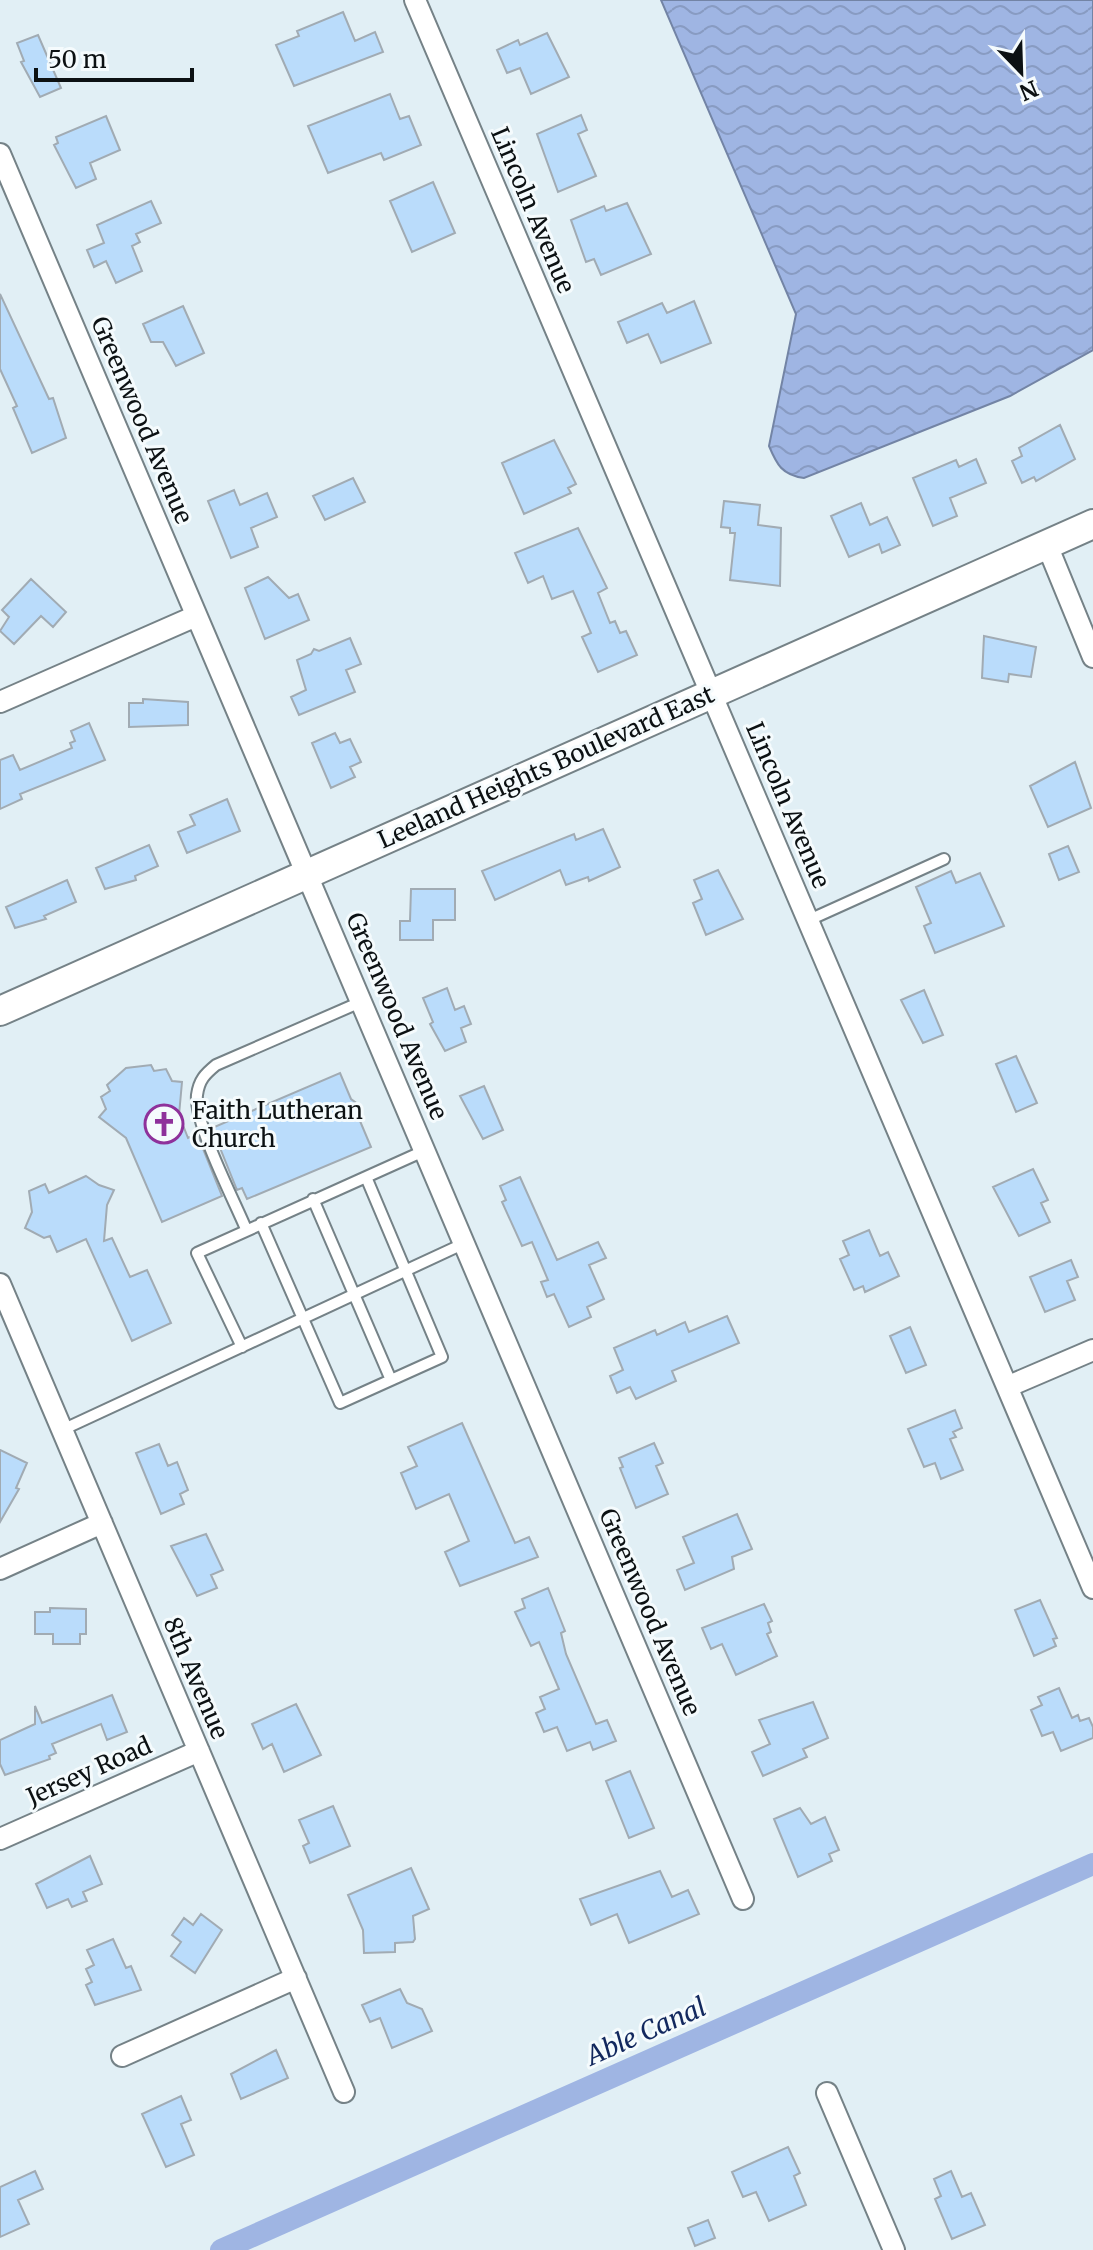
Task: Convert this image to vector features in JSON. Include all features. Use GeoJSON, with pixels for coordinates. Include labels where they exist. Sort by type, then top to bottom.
{"type":"FeatureCollection","features":[{"type":"Feature","properties":{"kind":"main road","name":"Leeland Heights Boulevard East"},"geometry":{"type":"LineString","coordinates":[[0,1011],[1093,524]]}},
{"type":"Feature","properties":{"kind":"street","name":"Lincoln Avenue"},"geometry":{"type":"LineString","coordinates":[[415,0],[1093,1588]]}},
{"type":"Feature","properties":{"kind":"street","name":"Greenwood Avenue"},"geometry":{"type":"LineString","coordinates":[[0,154],[309,873],[743,1899]]}},
{"type":"Feature","properties":{"kind":"street"},"geometry":{"type":"LineString","coordinates":[[1047,545],[1093,657]]}},
{"type":"Feature","properties":{"kind":"street"},"geometry":{"type":"LineString","coordinates":[[0,702],[196,616]]}},
{"type":"Feature","properties":{"kind":"street","name":"8th Avenue"},"geometry":{"type":"LineString","coordinates":[[1,1291],[344,2092]]}},
{"type":"Feature","properties":{"kind":"street"},"geometry":{"type":"LineString","coordinates":[[1009,1386],[1093,1350]]}},
{"type":"Feature","properties":{"kind":"street"},"geometry":{"type":"LineString","coordinates":[[0,1569],[102,1523]]}},
{"type":"Feature","properties":{"kind":"street","name":"Jersey Road"},"geometry":{"type":"LineString","coordinates":[[0,1839],[199,1751]]}},
{"type":"Feature","properties":{"kind":"street"},"geometry":{"type":"LineString","coordinates":[[122,2056],[296,1978]]}},
{"type":"Feature","properties":{"kind":"street"},"geometry":{"type":"LineString","coordinates":[[827,2093],[894,2250]]}},
{"type":"Feature","properties":{"kind":"lane"},"geometry":{"type":"LineString","coordinates":[[809,920],[944,859]]}},
{"type":"Feature","properties":{"kind":"lane"},"geometry":{"type":"LineString","coordinates":[[246,1229],[202,1122],[196,1098],[201,1078],[216,1065],[363,1001]]}},
{"type":"Feature","properties":{"kind":"lane"},"geometry":{"type":"LineString","coordinates":[[242,1347],[197,1253],[426,1150]]}},
{"type":"Feature","properties":{"kind":"lane"},"geometry":{"type":"LineString","coordinates":[[261,1223],[305,1317],[340,1403],[442,1357],[366,1177]]}},
{"type":"Feature","properties":{"kind":"lane"},"geometry":{"type":"LineString","coordinates":[[313,1199],[391,1380]]}},
{"type":"Feature","properties":{"kind":"lane"},"geometry":{"type":"LineString","coordinates":[[62,1430],[465,1243]]}},
{"type":"Feature","properties":{"kind":"water"},"geometry":{"type":"Polygon","coordinates":[[[661,0],[1093,0],[1093,350],[1010,396],[804,478],[785,472],[769,446],[796,314],[661,0]]]}},
{"type":"Feature","properties":{"kind":"building"},"geometry":{"type":"Polygon","coordinates":[[[343,12],[355,41],[375,32],[383,52],[294,86],[276,45],[299,36],[297,31],[343,12]]]}},
{"type":"Feature","properties":{"kind":"building"},"geometry":{"type":"Polygon","coordinates":[[[547,33],[569,77],[531,94],[520,68],[507,73],[497,50],[518,40],[520,45],[547,33]]]}},
{"type":"Feature","properties":{"kind":"building"},"geometry":{"type":"Polygon","coordinates":[[[38,35],[61,88],[40,97],[21,62],[24,61],[17,43],[38,35]]]}},
{"type":"Feature","properties":{"kind":"building"},"geometry":{"type":"Polygon","coordinates":[[[390,94],[400,119],[409,116],[421,145],[384,160],[381,153],[328,173],[308,126],[390,94]]]}},
{"type":"Feature","properties":{"kind":"building"},"geometry":{"type":"Polygon","coordinates":[[[581,115],[587,130],[578,134],[596,176],[558,192],[537,134],[581,115]]]}},
{"type":"Feature","properties":{"kind":"building"},"geometry":{"type":"Polygon","coordinates":[[[106,116],[120,150],[90,163],[96,179],[76,188],[54,145],[58,143],[56,137],[106,116]]]}},
{"type":"Feature","properties":{"kind":"building"},"geometry":{"type":"Polygon","coordinates":[[[433,182],[455,233],[412,252],[390,201],[433,182]]]}},
{"type":"Feature","properties":{"kind":"building"},"geometry":{"type":"Polygon","coordinates":[[[151,201],[161,223],[136,234],[140,242],[132,246],[142,271],[116,283],[106,261],[94,267],[87,250],[104,243],[97,225],[151,201]]]}},
{"type":"Feature","properties":{"kind":"building"},"geometry":{"type":"Polygon","coordinates":[[[627,203],[651,254],[601,275],[594,259],[586,262],[571,220],[604,206],[606,211],[627,203]]]}},
{"type":"Feature","properties":{"kind":"building"},"geometry":{"type":"Polygon","coordinates":[[[0,294],[49,399],[53,398],[66,438],[32,453],[13,408],[17,406],[0,369],[0,294]]]}},
{"type":"Feature","properties":{"kind":"building"},"geometry":{"type":"Polygon","coordinates":[[[694,301],[711,343],[661,363],[648,334],[627,343],[618,322],[662,303],[667,313],[694,301]]]}},
{"type":"Feature","properties":{"kind":"building"},"geometry":{"type":"Polygon","coordinates":[[[183,306],[204,353],[176,366],[163,342],[151,342],[143,324],[183,306]]]}},
{"type":"Feature","properties":{"kind":"building"},"geometry":{"type":"Polygon","coordinates":[[[1060,425],[1075,459],[1036,481],[1034,477],[1022,483],[1012,461],[1022,456],[1019,448],[1060,425]]]}},
{"type":"Feature","properties":{"kind":"building"},"geometry":{"type":"Polygon","coordinates":[[[554,440],[576,484],[568,488],[571,493],[524,514],[502,463],[554,440]]]}},
{"type":"Feature","properties":{"kind":"building"},"geometry":{"type":"Polygon","coordinates":[[[976,459],[986,483],[950,498],[957,516],[933,526],[913,478],[956,460],[959,467],[976,459]]]}},
{"type":"Feature","properties":{"kind":"building"},"geometry":{"type":"Polygon","coordinates":[[[353,478],[365,502],[325,520],[313,496],[353,478]]]}},
{"type":"Feature","properties":{"kind":"building"},"geometry":{"type":"Polygon","coordinates":[[[234,490],[240,505],[267,493],[277,517],[251,528],[258,547],[231,558],[208,501],[234,490]]]}},
{"type":"Feature","properties":{"kind":"building"},"geometry":{"type":"Polygon","coordinates":[[[724,501],[760,505],[758,525],[781,528],[780,586],[730,580],[735,533],[730,533],[730,528],[721,527],[724,501]]]}},
{"type":"Feature","properties":{"kind":"building"},"geometry":{"type":"Polygon","coordinates":[[[861,503],[870,525],[887,517],[900,545],[882,553],[879,544],[849,557],[831,516],[861,503]]]}},
{"type":"Feature","properties":{"kind":"building"},"geometry":{"type":"Polygon","coordinates":[[[578,528],[607,588],[598,593],[610,623],[615,621],[620,633],[626,631],[637,655],[598,672],[582,637],[591,633],[573,591],[552,599],[543,576],[528,583],[515,553],[578,528]]]}},
{"type":"Feature","properties":{"kind":"building"},"geometry":{"type":"Polygon","coordinates":[[[268,577],[289,598],[298,594],[309,620],[265,639],[245,588],[268,577]]]}},
{"type":"Feature","properties":{"kind":"building"},"geometry":{"type":"Polygon","coordinates":[[[31,579],[66,612],[53,627],[41,616],[14,644],[0,631],[9,617],[2,610],[31,579]]]}},
{"type":"Feature","properties":{"kind":"building"},"geometry":{"type":"Polygon","coordinates":[[[984,636],[1036,647],[1031,677],[1009,674],[1008,682],[982,678],[984,636]]]}},
{"type":"Feature","properties":{"kind":"building"},"geometry":{"type":"Polygon","coordinates":[[[350,638],[361,664],[346,670],[355,692],[299,715],[291,697],[306,690],[297,660],[311,654],[314,649],[319,651],[350,638]]]}},
{"type":"Feature","properties":{"kind":"building"},"geometry":{"type":"Polygon","coordinates":[[[143,699],[188,702],[188,725],[129,727],[129,703],[143,703],[143,699]]]}},
{"type":"Feature","properties":{"kind":"building"},"geometry":{"type":"Polygon","coordinates":[[[89,723],[105,760],[20,794],[22,799],[0,809],[0,760],[13,755],[20,770],[72,748],[70,743],[75,741],[71,731],[89,723]]]}},
{"type":"Feature","properties":{"kind":"building"},"geometry":{"type":"Polygon","coordinates":[[[335,733],[340,743],[350,739],[361,762],[350,767],[355,777],[331,788],[312,743],[335,733]]]}},
{"type":"Feature","properties":{"kind":"building"},"geometry":{"type":"Polygon","coordinates":[[[1075,762],[1091,808],[1048,827],[1030,786],[1075,762]]]}},
{"type":"Feature","properties":{"kind":"building"},"geometry":{"type":"Polygon","coordinates":[[[227,799],[240,831],[187,853],[178,832],[195,825],[190,815],[227,799]]]}},
{"type":"Feature","properties":{"kind":"building"},"geometry":{"type":"Polygon","coordinates":[[[603,829],[620,867],[589,881],[588,877],[566,885],[560,870],[495,900],[482,871],[574,834],[576,840],[603,829]]]}},
{"type":"Feature","properties":{"kind":"building"},"geometry":{"type":"Polygon","coordinates":[[[149,845],[158,866],[135,876],[136,880],[105,889],[96,868],[149,845]]]}},
{"type":"Feature","properties":{"kind":"building"},"geometry":{"type":"Polygon","coordinates":[[[1068,846],[1079,872],[1059,880],[1049,854],[1068,846]]]}},
{"type":"Feature","properties":{"kind":"building"},"geometry":{"type":"Polygon","coordinates":[[[718,870],[743,919],[706,935],[693,903],[702,899],[694,880],[718,870]]]}},
{"type":"Feature","properties":{"kind":"building"},"geometry":{"type":"Polygon","coordinates":[[[951,871],[956,883],[980,873],[1004,926],[935,953],[924,926],[931,923],[916,887],[951,871]]]}},
{"type":"Feature","properties":{"kind":"building"},"geometry":{"type":"Polygon","coordinates":[[[67,880],[76,902],[44,916],[46,919],[15,928],[6,907],[67,880]]]}},
{"type":"Feature","properties":{"kind":"building"},"geometry":{"type":"Polygon","coordinates":[[[411,889],[455,889],[455,920],[433,920],[433,940],[400,940],[400,921],[410,921],[411,889]]]}},
{"type":"Feature","properties":{"kind":"building"},"geometry":{"type":"Polygon","coordinates":[[[447,988],[455,1010],[464,1006],[471,1024],[461,1028],[466,1042],[445,1051],[430,1024],[433,1022],[423,998],[447,988]]]}},
{"type":"Feature","properties":{"kind":"building"},"geometry":{"type":"Polygon","coordinates":[[[924,990],[943,1035],[923,1043],[901,1000],[924,990]]]}},
{"type":"Feature","properties":{"kind":"building"},"geometry":{"type":"Polygon","coordinates":[[[1016,1056],[1037,1103],[1016,1112],[996,1064],[1016,1056]]]}},
{"type":"Feature","properties":{"kind":"building"},"geometry":{"type":"Polygon","coordinates":[[[151,1065],[154,1071],[166,1069],[172,1081],[182,1082],[179,1115],[188,1138],[197,1134],[222,1196],[162,1222],[126,1138],[99,1117],[106,1109],[101,1097],[110,1091],[107,1085],[126,1068],[151,1065]]]}},
{"type":"Feature","properties":{"kind":"building"},"geometry":{"type":"Polygon","coordinates":[[[340,1073],[351,1099],[362,1107],[360,1121],[371,1147],[247,1199],[242,1188],[237,1190],[212,1128],[340,1073]]]}},
{"type":"Feature","properties":{"kind":"building"},"geometry":{"type":"Polygon","coordinates":[[[484,1086],[503,1130],[483,1139],[460,1096],[484,1086]]]}},
{"type":"Feature","properties":{"kind":"building"},"geometry":{"type":"Polygon","coordinates":[[[1033,1169],[1048,1200],[1041,1203],[1050,1222],[1019,1236],[993,1187],[1033,1169]]]}},
{"type":"Feature","properties":{"kind":"building"},"geometry":{"type":"Polygon","coordinates":[[[86,1176],[114,1190],[107,1205],[104,1241],[112,1238],[130,1277],[147,1270],[171,1323],[132,1341],[86,1239],[57,1252],[50,1236],[44,1238],[25,1228],[32,1212],[29,1191],[45,1184],[49,1193],[86,1176]]]}},
{"type":"Feature","properties":{"kind":"building"},"geometry":{"type":"Polygon","coordinates":[[[520,1177],[557,1260],[598,1242],[606,1258],[589,1265],[604,1299],[587,1307],[591,1317],[569,1327],[554,1294],[547,1297],[541,1282],[548,1280],[532,1242],[522,1246],[502,1202],[506,1200],[500,1186],[520,1177]]]}},
{"type":"Feature","properties":{"kind":"building"},"geometry":{"type":"Polygon","coordinates":[[[869,1230],[880,1256],[888,1252],[899,1276],[865,1292],[863,1286],[854,1290],[840,1259],[849,1255],[843,1241],[869,1230]]]}},
{"type":"Feature","properties":{"kind":"building"},"geometry":{"type":"Polygon","coordinates":[[[1071,1260],[1078,1277],[1067,1281],[1075,1300],[1045,1312],[1030,1277],[1071,1260]]]}},
{"type":"Feature","properties":{"kind":"building"},"geometry":{"type":"Polygon","coordinates":[[[727,1316],[739,1343],[672,1371],[676,1381],[636,1399],[630,1387],[617,1393],[610,1376],[623,1370],[614,1348],[655,1330],[657,1335],[685,1322],[689,1332],[727,1316]]]}},
{"type":"Feature","properties":{"kind":"building"},"geometry":{"type":"Polygon","coordinates":[[[910,1327],[926,1365],[906,1373],[890,1336],[910,1327]]]}},
{"type":"Feature","properties":{"kind":"building"},"geometry":{"type":"Polygon","coordinates":[[[955,1410],[962,1428],[953,1432],[956,1437],[950,1439],[963,1470],[941,1479],[935,1463],[924,1467],[908,1429],[955,1410]]]}},
{"type":"Feature","properties":{"kind":"building"},"geometry":{"type":"Polygon","coordinates":[[[462,1423],[515,1543],[529,1537],[538,1557],[460,1586],[445,1552],[469,1541],[449,1494],[416,1509],[401,1473],[417,1466],[408,1447],[462,1423]]]}},
{"type":"Feature","properties":{"kind":"building"},"geometry":{"type":"Polygon","coordinates":[[[654,1443],[663,1463],[656,1466],[668,1494],[636,1508],[619,1458],[654,1443]]]}},
{"type":"Feature","properties":{"kind":"building"},"geometry":{"type":"Polygon","coordinates":[[[159,1444],[168,1466],[177,1462],[188,1490],[180,1494],[184,1504],[161,1514],[136,1453],[159,1444]]]}},
{"type":"Feature","properties":{"kind":"building"},"geometry":{"type":"Polygon","coordinates":[[[0,1450],[27,1463],[16,1488],[19,1489],[0,1522],[0,1450]]]}},
{"type":"Feature","properties":{"kind":"building"},"geometry":{"type":"Polygon","coordinates":[[[737,1514],[752,1549],[732,1557],[734,1569],[685,1590],[677,1570],[694,1563],[683,1537],[737,1514]]]}},
{"type":"Feature","properties":{"kind":"building"},"geometry":{"type":"Polygon","coordinates":[[[206,1534],[223,1570],[211,1575],[217,1588],[197,1596],[171,1546],[206,1534]]]}},
{"type":"Feature","properties":{"kind":"building"},"geometry":{"type":"Polygon","coordinates":[[[548,1588],[565,1631],[561,1633],[566,1654],[596,1724],[607,1720],[616,1741],[593,1750],[590,1742],[567,1751],[557,1727],[544,1732],[536,1713],[545,1709],[540,1697],[559,1689],[539,1642],[531,1646],[515,1612],[525,1608],[522,1599],[548,1588]]]}},
{"type":"Feature","properties":{"kind":"building"},"geometry":{"type":"Polygon","coordinates":[[[1040,1600],[1057,1638],[1053,1639],[1056,1646],[1034,1656],[1015,1610],[1040,1600]]]}},
{"type":"Feature","properties":{"kind":"building"},"geometry":{"type":"Polygon","coordinates":[[[764,1604],[772,1621],[768,1623],[771,1632],[767,1634],[777,1656],[736,1675],[722,1644],[711,1649],[702,1628],[764,1604]]]}},
{"type":"Feature","properties":{"kind":"building"},"geometry":{"type":"Polygon","coordinates":[[[50,1608],[86,1609],[86,1634],[80,1634],[80,1644],[53,1644],[53,1634],[35,1634],[35,1612],[50,1612],[50,1608]]]}},
{"type":"Feature","properties":{"kind":"building"},"geometry":{"type":"Polygon","coordinates":[[[1059,1688],[1072,1718],[1078,1715],[1080,1721],[1089,1718],[1093,1727],[1093,1738],[1061,1751],[1053,1732],[1042,1736],[1031,1710],[1042,1705],[1038,1697],[1059,1688]]]}},
{"type":"Feature","properties":{"kind":"building"},"geometry":{"type":"Polygon","coordinates":[[[112,1695],[127,1732],[107,1740],[101,1724],[52,1744],[56,1753],[49,1756],[50,1759],[5,1775],[0,1764],[0,1740],[35,1724],[35,1706],[42,1723],[112,1695]]]}},
{"type":"Feature","properties":{"kind":"building"},"geometry":{"type":"Polygon","coordinates":[[[813,1702],[828,1738],[803,1749],[807,1757],[763,1776],[752,1752],[770,1744],[759,1720],[813,1702]]]}},
{"type":"Feature","properties":{"kind":"building"},"geometry":{"type":"Polygon","coordinates":[[[296,1704],[321,1755],[284,1772],[272,1744],[263,1749],[252,1724],[296,1704]]]}},
{"type":"Feature","properties":{"kind":"building"},"geometry":{"type":"Polygon","coordinates":[[[630,1771],[654,1828],[629,1838],[606,1781],[630,1771]]]}},
{"type":"Feature","properties":{"kind":"building"},"geometry":{"type":"Polygon","coordinates":[[[333,1806],[350,1846],[310,1863],[303,1846],[309,1843],[299,1820],[333,1806]]]}},
{"type":"Feature","properties":{"kind":"building"},"geometry":{"type":"Polygon","coordinates":[[[800,1808],[811,1824],[825,1817],[839,1850],[829,1854],[832,1861],[798,1877],[774,1819],[800,1808]]]}},
{"type":"Feature","properties":{"kind":"building"},"geometry":{"type":"Polygon","coordinates":[[[90,1856],[102,1884],[83,1892],[87,1901],[72,1907],[68,1899],[47,1908],[36,1884],[90,1856]]]}},
{"type":"Feature","properties":{"kind":"building"},"geometry":{"type":"Polygon","coordinates":[[[411,1868],[429,1909],[413,1916],[415,1939],[413,1942],[395,1943],[395,1952],[364,1953],[363,1930],[348,1895],[411,1868]]]}},
{"type":"Feature","properties":{"kind":"building"},"geometry":{"type":"Polygon","coordinates":[[[660,1871],[672,1897],[688,1890],[699,1914],[629,1943],[617,1914],[591,1925],[580,1899],[660,1871]]]}},
{"type":"Feature","properties":{"kind":"building"},"geometry":{"type":"Polygon","coordinates":[[[201,1914],[222,1930],[195,1973],[171,1956],[181,1942],[172,1935],[184,1918],[193,1925],[201,1914]]]}},
{"type":"Feature","properties":{"kind":"building"},"geometry":{"type":"Polygon","coordinates":[[[113,1939],[126,1968],[131,1966],[141,1990],[95,2005],[86,1985],[92,1982],[86,1969],[94,1965],[87,1950],[113,1939]]]}},
{"type":"Feature","properties":{"kind":"building"},"geometry":{"type":"Polygon","coordinates":[[[400,1989],[407,2003],[422,2009],[432,2031],[392,2048],[380,2018],[370,2022],[362,2005],[400,1989]]]}},
{"type":"Feature","properties":{"kind":"building"},"geometry":{"type":"Polygon","coordinates":[[[276,2050],[288,2078],[241,2099],[231,2074],[276,2050]]]}},
{"type":"Feature","properties":{"kind":"building"},"geometry":{"type":"Polygon","coordinates":[[[181,2096],[191,2120],[181,2124],[194,2155],[166,2167],[142,2114],[181,2096]]]}},
{"type":"Feature","properties":{"kind":"building"},"geometry":{"type":"Polygon","coordinates":[[[788,2147],[800,2173],[794,2176],[806,2205],[769,2221],[756,2192],[743,2197],[732,2172],[788,2147]]]}},
{"type":"Feature","properties":{"kind":"building"},"geometry":{"type":"Polygon","coordinates":[[[35,2171],[43,2189],[18,2200],[29,2224],[0,2237],[0,2187],[35,2171]]]}},
{"type":"Feature","properties":{"kind":"building"},"geometry":{"type":"Polygon","coordinates":[[[951,2171],[962,2197],[971,2193],[985,2225],[952,2239],[935,2199],[941,2196],[934,2179],[951,2171]]]}},
{"type":"Feature","properties":{"kind":"building"},"geometry":{"type":"Polygon","coordinates":[[[708,2220],[715,2238],[695,2246],[688,2228],[708,2220]]]}},
{"type":"Feature","properties":{"kind":"waterway","name":"Able Canal"},"geometry":{"type":"LineString","coordinates":[[221,2250],[1093,1864]]}},
{"type":"Feature","properties":{"kind":"place","name":"Faith Lutheran Church"},"geometry":{"type":"Point","coordinates":[164,1124]}}]}
